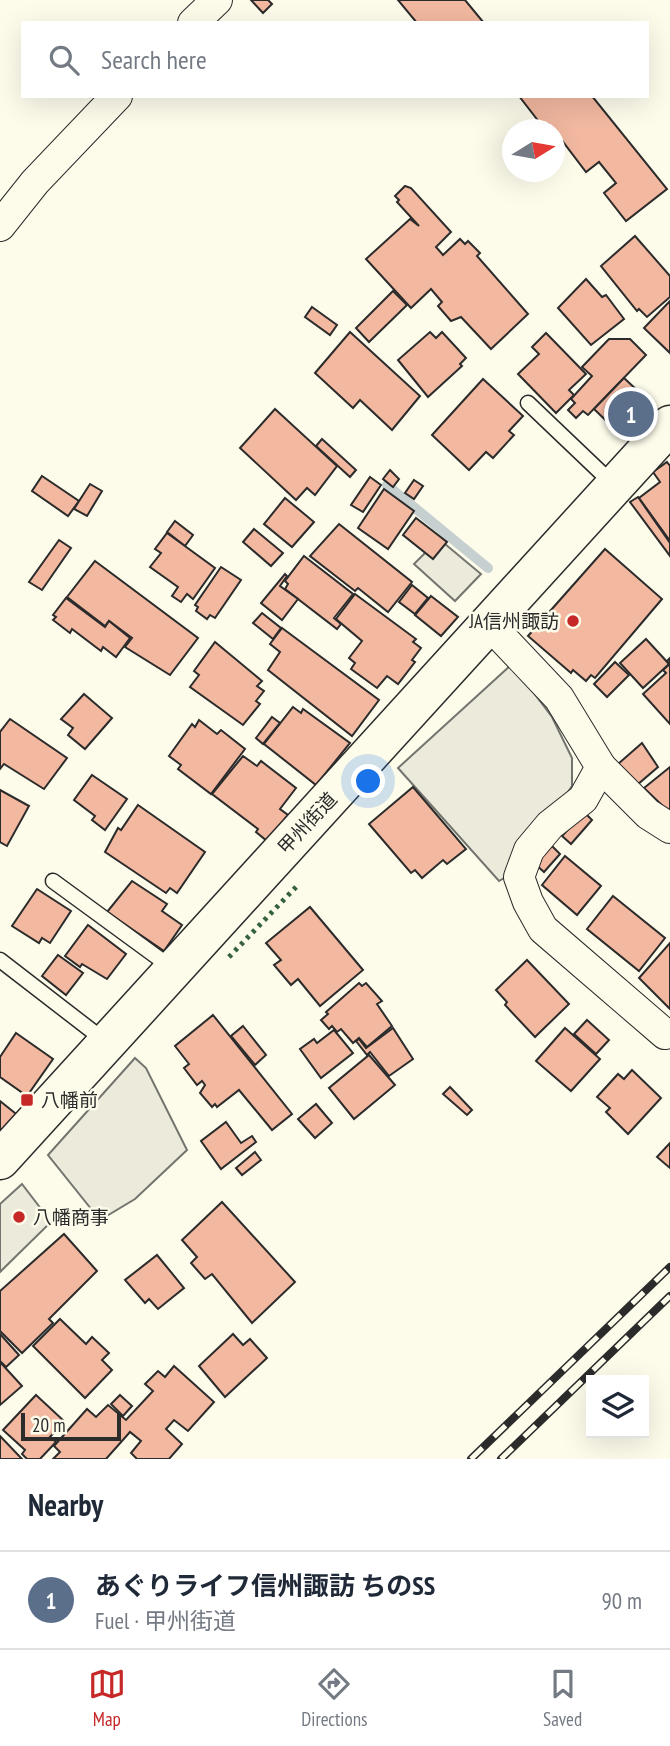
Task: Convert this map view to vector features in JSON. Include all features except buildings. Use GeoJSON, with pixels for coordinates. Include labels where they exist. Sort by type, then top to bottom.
{"type":"FeatureCollection","features":[{"type":"Feature","properties":{"kind":"highway","name":"甲州街道"},"geometry":{"type":"LineString","coordinates":[[0,1160],[670,425]]}},
{"type":"Feature","properties":{"kind":"street"},"geometry":{"type":"LineString","coordinates":[[194,21],[217,0]]}},
{"type":"Feature","properties":{"kind":"street"},"geometry":{"type":"LineString","coordinates":[[0,226],[35,182],[115,98]]}},
{"type":"Feature","properties":{"kind":"street"},"geometry":{"type":"LineString","coordinates":[[489,624],[559,698],[601,767],[648,814],[670,828]]}},
{"type":"Feature","properties":{"kind":"street"},"geometry":{"type":"LineString","coordinates":[[601,767],[583,799],[550,825],[529,850],[519,877],[528,902],[543,929],[665,1034]]}},
{"type":"Feature","properties":{"kind":"lane"},"geometry":{"type":"LineString","coordinates":[[528,403],[615,486]]}},
{"type":"Feature","properties":{"kind":"lane"},"geometry":{"type":"LineString","coordinates":[[53,881],[173,969]]}},
{"type":"Feature","properties":{"kind":"lane"},"geometry":{"type":"LineString","coordinates":[[0,960],[106,1042]]}},
{"type":"Feature","properties":{"kind":"shaded area"},"geometry":{"type":"Polygon","coordinates":[[[439,539],[481,574],[455,601],[414,564],[439,539]]]}},
{"type":"Feature","properties":{"kind":"shaded area"},"geometry":{"type":"Polygon","coordinates":[[[512,664],[552,717],[572,758],[572,786],[513,873],[499,881],[398,768],[512,664]]]}},
{"type":"Feature","properties":{"kind":"shaded area"},"geometry":{"type":"Polygon","coordinates":[[[135,1058],[146,1068],[187,1150],[135,1199],[100,1220],[48,1155],[135,1058]]]}},
{"type":"Feature","properties":{"kind":"shaded area"},"geometry":{"type":"Polygon","coordinates":[[[22,1184],[51,1222],[0,1272],[0,1204],[22,1184]]]}},
{"type":"Feature","properties":{"kind":"waterway"},"geometry":{"type":"LineString","coordinates":[[387,485],[488,568]]}},
{"type":"Feature","properties":{"kind":"railway"},"geometry":{"type":"LineString","coordinates":[[471,1459],[670,1267]]}},
{"type":"Feature","properties":{"kind":"railway"},"geometry":{"type":"LineString","coordinates":[[501,1459],[670,1296]]}},
{"type":"Feature","properties":{"kind":"hedge"},"geometry":{"type":"LineString","coordinates":[[229,957],[297,886]]}},
{"type":"Feature","properties":{"kind":"place","name":"あぐりライフ信州諏訪 ちのSS"},"geometry":{"type":"Point","coordinates":[631,414]}},
{"type":"Feature","properties":{"kind":"place","name":"JA信州諏訪"},"geometry":{"type":"Point","coordinates":[573,621]}},
{"type":"Feature","properties":{"kind":"place","name":"八幡前"},"geometry":{"type":"Point","coordinates":[27,1100]}},
{"type":"Feature","properties":{"kind":"place","name":"八幡商事"},"geometry":{"type":"Point","coordinates":[19,1217]}}]}
